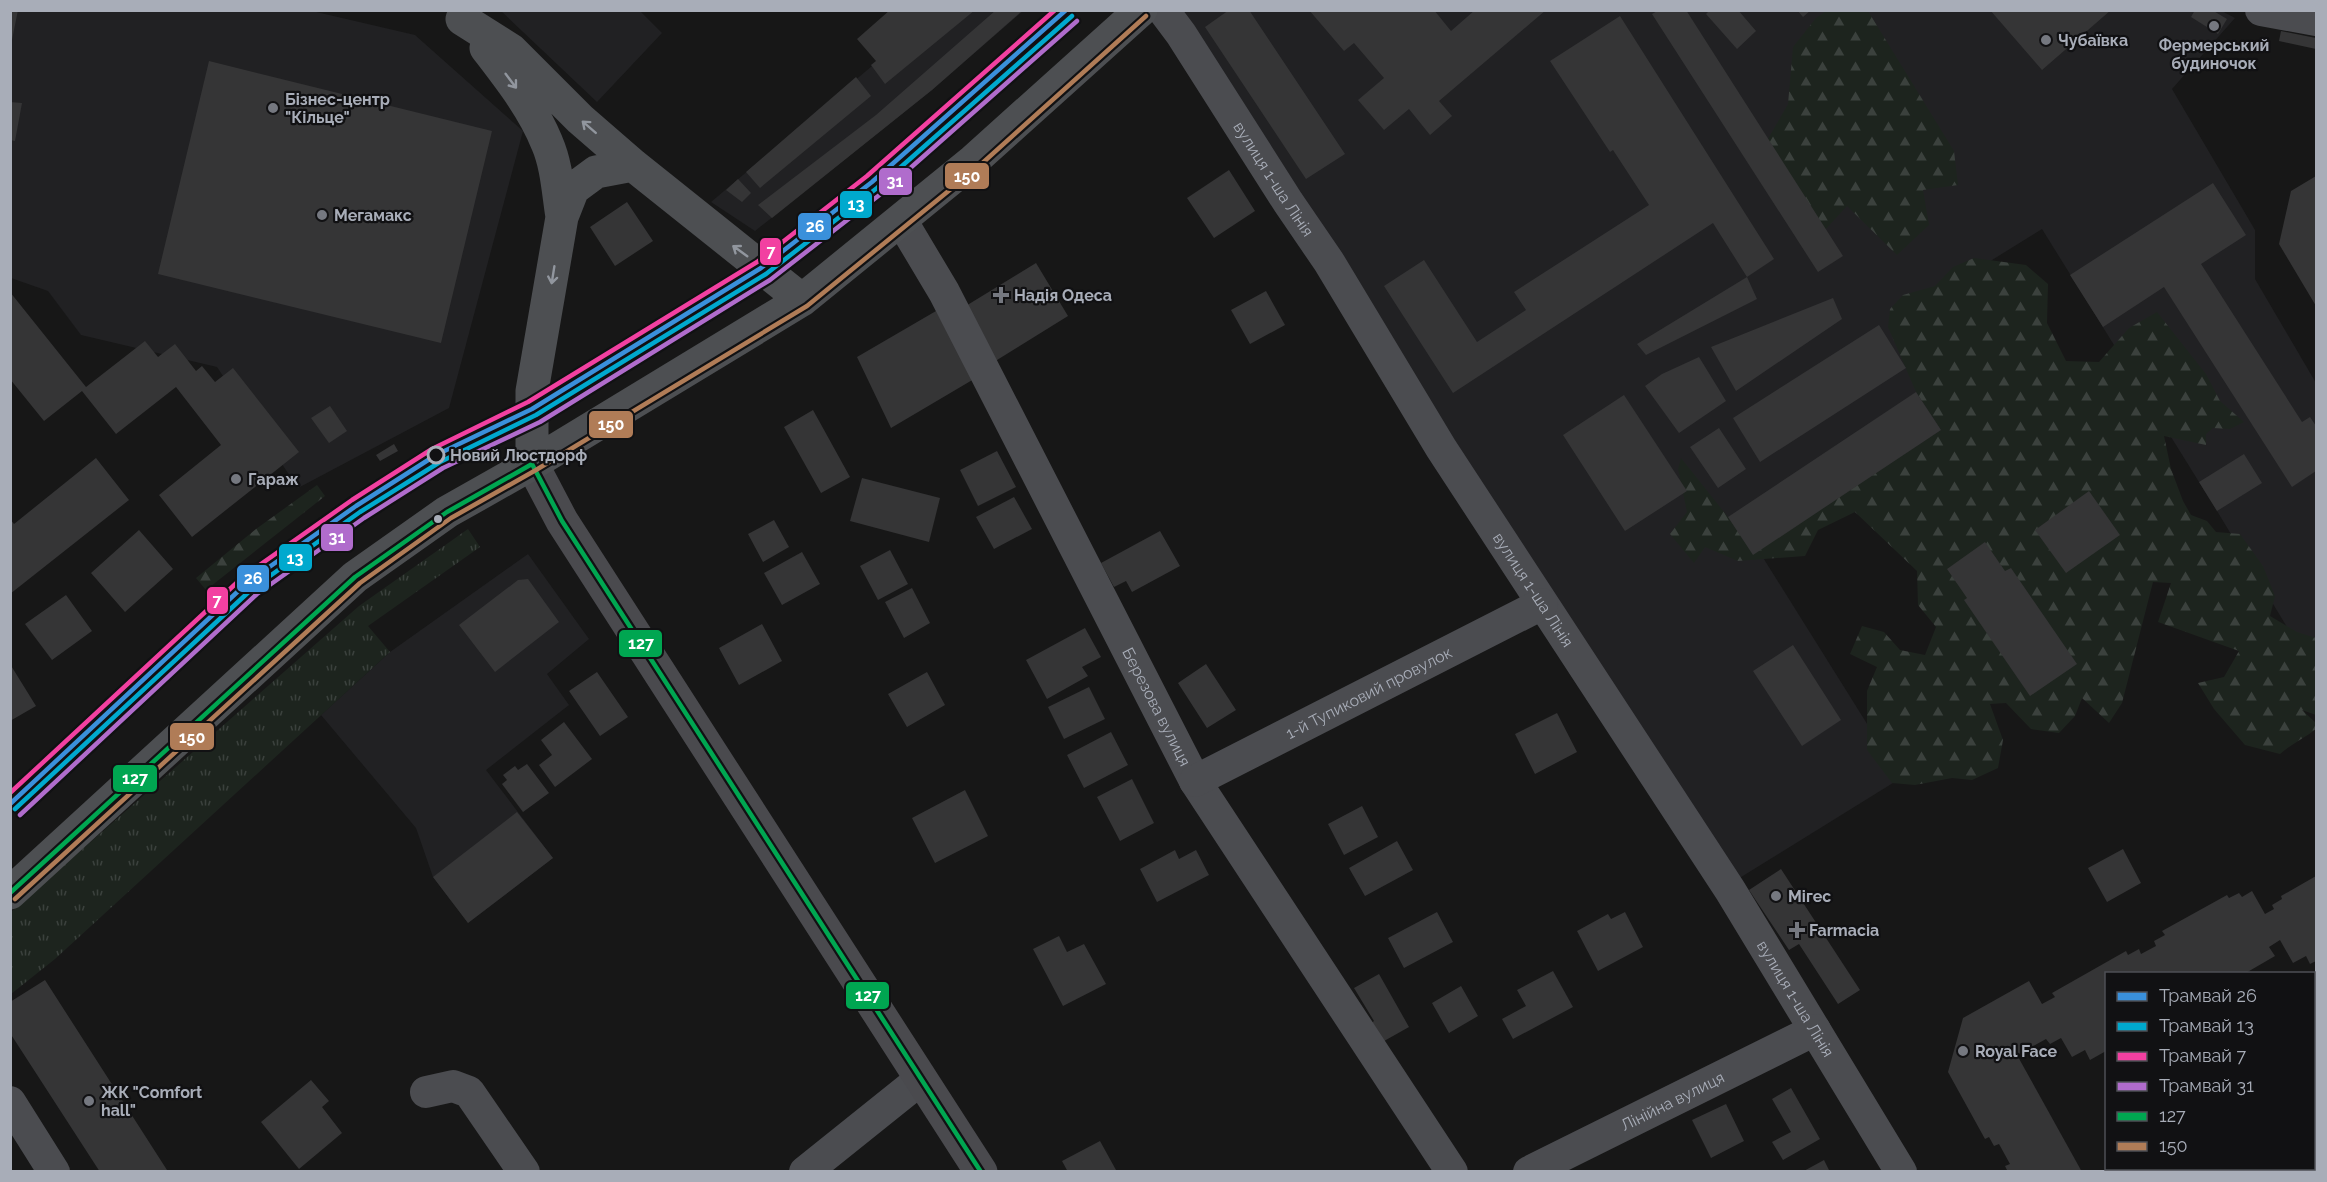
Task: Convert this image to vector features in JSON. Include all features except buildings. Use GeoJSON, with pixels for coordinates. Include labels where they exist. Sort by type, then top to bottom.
{"type":"FeatureCollection","features":[{"type":"Feature","properties":{"kind":"main road"},"geometry":{"type":"LineString","coordinates":[[10,893],[355,577],[447,512],[532,464],[802,300],[973,161],[1141,10]]}},
{"type":"Feature","properties":{"kind":"main road"},"geometry":{"type":"LineString","coordinates":[[456,14],[511,50],[580,119],[633,165],[802,300]]}},
{"type":"Feature","properties":{"kind":"main road"},"geometry":{"type":"LineString","coordinates":[[456,14],[518,91],[548,144],[556,173],[562,217]]}},
{"type":"Feature","properties":{"kind":"main road"},"geometry":{"type":"LineString","coordinates":[[633,165],[596,172],[573,189],[562,217],[532,391],[532,464],[562,521],[981,1172]]}},
{"type":"Feature","properties":{"kind":"street","name":"вулиця 1-ша Лінія"},"geometry":{"type":"LineString","coordinates":[[1163,10],[1329,261],[1441,448],[1730,890],[1901,1172]]}},
{"type":"Feature","properties":{"kind":"street"},"geometry":{"type":"LineString","coordinates":[[2261,10],[2316,20]]}},
{"type":"Feature","properties":{"kind":"street","name":"Березова вулиця"},"geometry":{"type":"LineString","coordinates":[[901,220],[944,292],[1195,781],[1452,1172]]}},
{"type":"Feature","properties":{"kind":"street","name":"1-й Тупиковий провулок"},"geometry":{"type":"LineString","coordinates":[[1195,781],[1542,604]]}},
{"type":"Feature","properties":{"kind":"street","name":"Лінійна вулиця"},"geometry":{"type":"LineString","coordinates":[[1529,1172],[1815,1030]]}},
{"type":"Feature","properties":{"kind":"street"},"geometry":{"type":"LineString","coordinates":[[805,1172],[921,1079]]}},
{"type":"Feature","properties":{"kind":"street"},"geometry":{"type":"LineString","coordinates":[[426,1092],[453,1086],[464,1089],[480,1106],[524,1172]]}},
{"type":"Feature","properties":{"kind":"street"},"geometry":{"type":"LineString","coordinates":[[10,1102],[54,1172]]}},
{"type":"Feature","properties":{"kind":"shaded area"},"geometry":{"type":"Polygon","coordinates":[[[1180,10],[2220,10],[2235,18],[2172,89],[2255,230],[2255,279],[2316,383],[2316,663],[2311,667],[2042,229],[1905,314],[1973,421],[1762,556],[1901,778],[1733,882],[1180,10]]]}},
{"type":"Feature","properties":{"kind":"shaded area"},"geometry":{"type":"Polygon","coordinates":[[[11,11],[312,11],[415,35],[523,131],[449,408],[298,488],[217,367],[81,335],[48,291],[11,278],[11,11]]]}},
{"type":"Feature","properties":{"kind":"shaded area"},"geometry":{"type":"Polygon","coordinates":[[[501,11],[640,11],[662,33],[597,102],[501,11]]]}},
{"type":"Feature","properties":{"kind":"shaded area"},"geometry":{"type":"Polygon","coordinates":[[[937,11],[1023,11],[932,90],[755,231],[711,202],[937,11]]]}},
{"type":"Feature","properties":{"kind":"shaded area"},"geometry":{"type":"Polygon","coordinates":[[[528,554],[589,639],[547,674],[569,705],[486,770],[553,858],[468,923],[433,877],[416,828],[321,715],[390,652],[528,554]]]}},
{"type":"Feature","properties":{"kind":"green space"},"geometry":{"type":"Polygon","coordinates":[[[1826,11],[1868,11],[1954,151],[1958,185],[1923,190],[1929,225],[1897,255],[1847,206],[1824,231],[1761,151],[1788,104],[1793,47],[1816,18],[1826,11]]]}},
{"type":"Feature","properties":{"kind":"green space"},"geometry":{"type":"Polygon","coordinates":[[[1974,258],[2026,265],[2048,284],[2047,323],[2066,361],[2099,362],[2129,328],[2157,312],[2206,374],[2220,401],[2244,422],[2230,429],[2213,428],[2206,434],[2206,445],[2164,436],[2171,469],[2191,515],[2207,521],[2216,532],[2240,534],[2263,566],[2275,596],[2270,616],[2297,632],[2316,638],[2316,715],[2302,710],[2316,723],[2316,729],[2280,754],[2245,745],[2214,709],[2198,683],[2224,677],[2239,651],[2158,622],[2171,583],[2153,582],[2122,703],[2109,723],[2082,698],[2075,716],[2059,733],[2031,729],[2006,703],[1990,704],[2003,740],[1998,768],[1972,780],[1952,778],[1915,785],[1892,783],[1867,750],[1867,691],[1877,667],[1850,654],[1862,626],[1884,632],[1900,650],[1925,655],[1936,627],[1918,605],[1917,571],[1855,512],[1818,530],[1805,556],[1738,561],[1705,547],[1694,563],[1670,534],[1687,512],[1678,469],[1681,458],[1728,517],[1753,554],[1941,430],[1916,392],[1888,327],[1890,309],[1903,295],[1935,286],[1953,267],[1974,258]]]}},
{"type":"Feature","properties":{"kind":"green space"},"geometry":{"type":"Polygon","coordinates":[[[317,485],[325,496],[206,590],[196,578],[256,529],[317,485]]]}},
{"type":"Feature","properties":{"kind":"green space"},"geometry":{"type":"Polygon","coordinates":[[[468,529],[480,547],[368,626],[390,652],[55,959],[11,994],[11,912],[359,606],[468,529]]]}},
{"type":"Feature","properties":{"kind":"tram line","name":"7"},"geometry":{"type":"LineString","coordinates":[[10,793],[244,576],[352,500],[432,449],[528,402],[757,262],[867,176],[1055,10]]}},
{"type":"Feature","properties":{"kind":"tram line","name":"26"},"geometry":{"type":"LineString","coordinates":[[10,804],[248,582],[356,506],[436,455],[532,409],[761,268],[872,182],[1066,10]]}},
{"type":"Feature","properties":{"kind":"tram line","name":"13"},"geometry":{"type":"LineString","coordinates":[[15,809],[253,588],[360,512],[440,462],[536,415],[766,274],[877,188],[1072,16]]}},
{"type":"Feature","properties":{"kind":"tram line","name":"31"},"geometry":{"type":"LineString","coordinates":[[20,815],[257,594],[364,518],[443,468],[540,422],[770,280],[882,193],[1077,21]]}},
{"type":"Feature","properties":{"kind":"transit line","name":"150"},"geometry":{"type":"LineString","coordinates":[[15,899],[360,583],[451,518],[536,470],[807,306],[978,167],[1146,16]]}},
{"type":"Feature","properties":{"kind":"transit line","name":"127"},"geometry":{"type":"LineString","coordinates":[[532,464],[562,521],[981,1172]]}},
{"type":"Feature","properties":{"kind":"transit line","name":"127"},"geometry":{"type":"LineString","coordinates":[[10,893],[355,577],[447,512],[532,464]]}},
{"type":"Feature","properties":{"kind":"place","name":"Фермерський будиночок"},"geometry":{"type":"Point","coordinates":[2214,26]}},
{"type":"Feature","properties":{"kind":"place","name":"Чубаївка"},"geometry":{"type":"Point","coordinates":[2046,40]}},
{"type":"Feature","properties":{"kind":"place","name":"Бізнес-центр \"Кільце\""},"geometry":{"type":"Point","coordinates":[273,108]}},
{"type":"Feature","properties":{"kind":"place","name":"Мегамакс"},"geometry":{"type":"Point","coordinates":[322,215]}},
{"type":"Feature","properties":{"kind":"place","name":"Надія Одеса"},"geometry":{"type":"Point","coordinates":[1001,295]}},
{"type":"Feature","properties":{"kind":"place","name":"Новий Люстдорф"},"geometry":{"type":"Point","coordinates":[436,455]}},
{"type":"Feature","properties":{"kind":"place","name":"Гараж"},"geometry":{"type":"Point","coordinates":[236,479]}},
{"type":"Feature","properties":{"kind":"place","name":"Мігес"},"geometry":{"type":"Point","coordinates":[1776,896]}},
{"type":"Feature","properties":{"kind":"place","name":"Farmacia"},"geometry":{"type":"Point","coordinates":[1797,930]}},
{"type":"Feature","properties":{"kind":"place","name":"Royal Face"},"geometry":{"type":"Point","coordinates":[1963,1051]}},
{"type":"Feature","properties":{"kind":"place","name":"ЖК \"Comfort hall\""},"geometry":{"type":"Point","coordinates":[89,1101]}}]}
